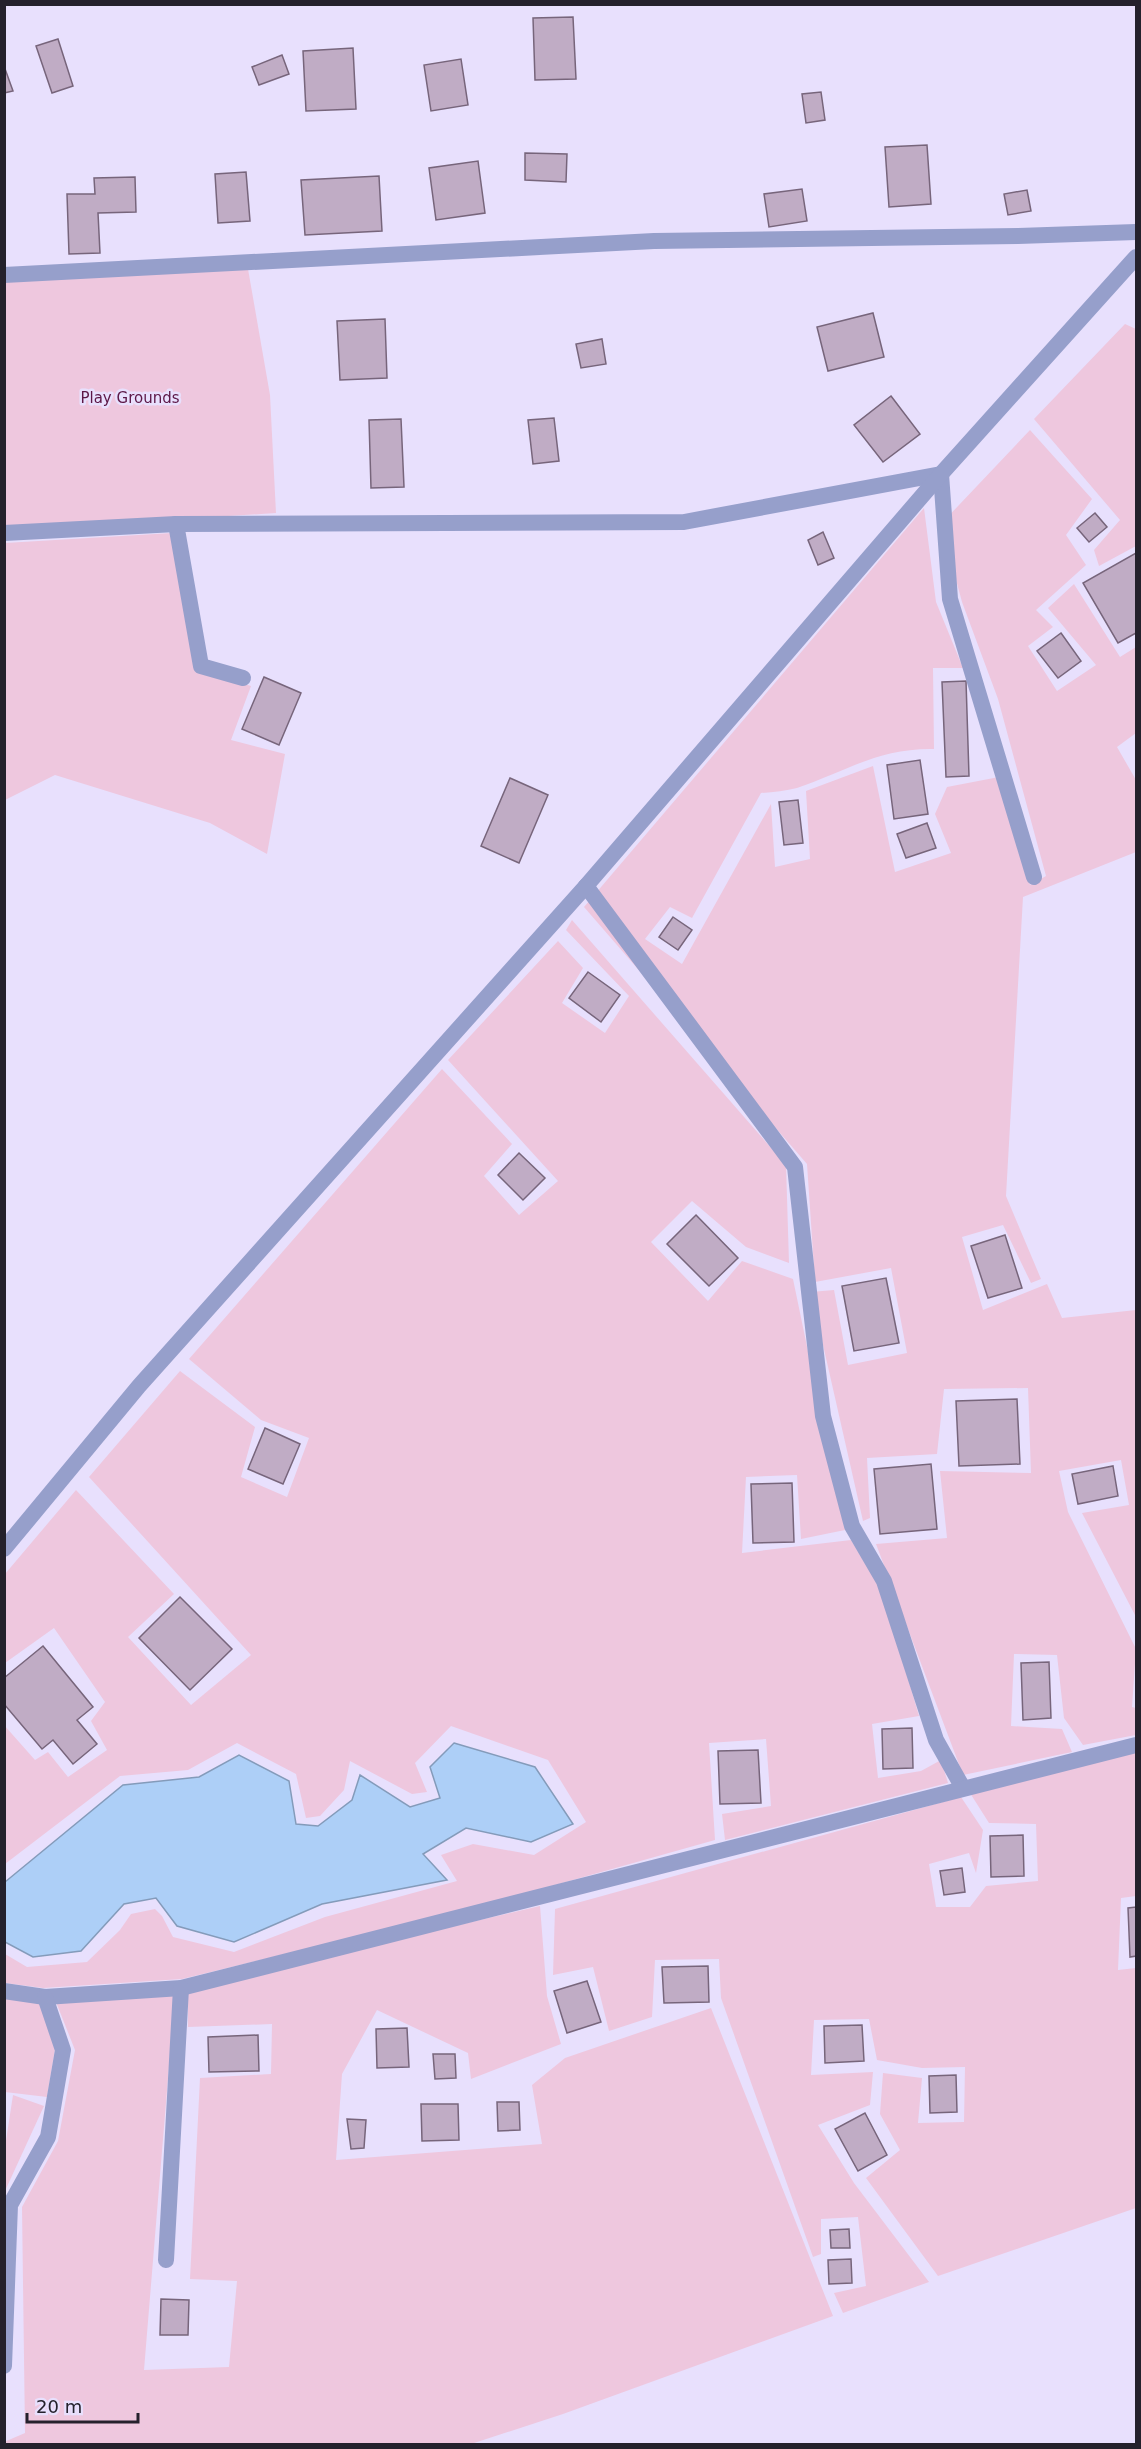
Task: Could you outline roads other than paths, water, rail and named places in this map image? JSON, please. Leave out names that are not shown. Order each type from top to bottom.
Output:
[{"type":"street","points":[[4,274],[654,241],[1137,232]]},
{"type":"street","points":[[4,1550],[139,1386],[586,886],[941,474],[1137,257]]},
{"type":"street","points":[[4,533],[176,524],[684,522],[941,474]]},
{"type":"street","points":[[941,474],[950,599],[1034,877]]},
{"type":"street","points":[[176,524],[201,666],[243,678]]},
{"type":"street","points":[[586,886],[795,1167],[824,1416],[852,1526],[884,1581],[936,1740],[963,1788]]},
{"type":"street","points":[[4,1991],[45,1996],[181,1989],[1137,1745]]},
{"type":"street","points":[[166,2260],[181,1989]]},
{"type":"street","points":[[4,2366],[10,2205],[48,2137],[63,2050],[45,1996]]},
{"type":"water","points":[[454,1743],[535,1767],[573,1824],[531,1842],[466,1828],[423,1854],[447,1880],[322,1904],[234,1942],[177,1926],[156,1898],[124,1904],[81,1951],[33,1957],[5,1942],[5,1882],[123,1785],[199,1777],[239,1755],[289,1781],[296,1824],[318,1826],[352,1800],[360,1775],[410,1807],[440,1798],[430,1767]]},
{"type":"park label","name":"Play Grounds","points":[[130,398]]}]
